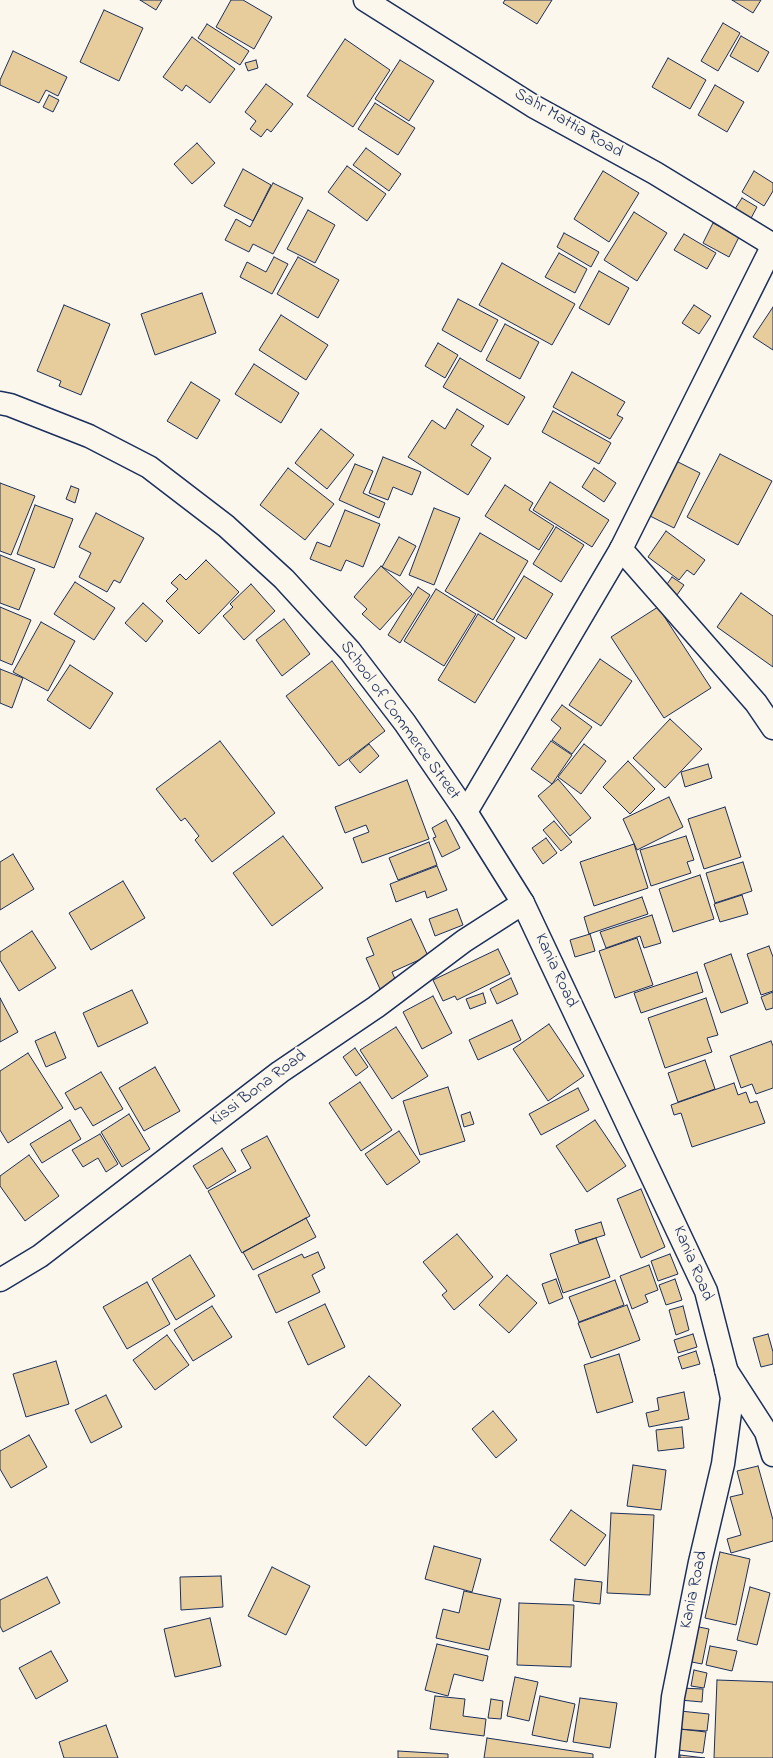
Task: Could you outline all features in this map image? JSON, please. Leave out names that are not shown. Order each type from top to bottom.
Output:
[{"type":"street","name":"Sahr Mattia Road","points":[[364,0],[533,106],[655,173],[773,245]]},
{"type":"street","points":[[466,812],[621,549],[773,245]]},
{"type":"street","name":"School of Commerce Street","points":[[0,403],[10,405],[89,436],[149,467],[226,526],[284,579],[350,651],[405,723],[466,812]]},
{"type":"street","points":[[621,549],[756,704],[773,728]]},
{"type":"street","name":"Kania Road","points":[[466,812],[523,903],[706,1291],[726,1369],[732,1398],[723,1464],[700,1562],[674,1697],[667,1758]]},
{"type":"street","name":"Kissi Bona Road","points":[[0,1280],[40,1256],[280,1072],[376,1007],[464,941],[523,903]]},
{"type":"street","points":[[726,1369],[766,1432],[773,1455]]},
{"type":"building","points":[[140,0],[162,0],[156,10]]},
{"type":"building","points":[[231,0],[243,0],[272,17],[254,49],[216,27]]},
{"type":"building","points":[[505,0],[552,0],[537,24],[503,3]]},
{"type":"building","points":[[732,0],[761,0],[753,13]]},
{"type":"building","points":[[104,10],[143,28],[119,81],[80,62]]},
{"type":"building","points":[[723,23],[740,33],[718,71],[701,61]]},
{"type":"building","points":[[207,24],[249,51],[240,65],[198,38]]},
{"type":"building","points":[[741,36],[769,52],[758,72],[730,56]]},
{"type":"building","points":[[192,37],[235,69],[210,103],[186,85],[182,91],[163,77]]},
{"type":"building","points":[[345,39],[390,70],[353,127],[307,96]]},
{"type":"building","points":[[13,51],[67,77],[58,96],[46,90],[39,103],[0,85],[0,80]]},
{"type":"building","points":[[668,58],[706,80],[690,109],[652,87]]},
{"type":"building","points":[[256,60],[258,68],[248,71],[245,63]]},
{"type":"building","points":[[400,60],[434,81],[409,121],[375,99]]},
{"type":"building","points":[[266,84],[293,104],[271,132],[267,129],[261,137],[250,129],[256,121],[245,112]]},
{"type":"building","points":[[715,85],[744,102],[727,132],[698,115]]},
{"type":"building","points":[[49,95],[59,100],[53,112],[43,107]]},
{"type":"building","points":[[375,103],[415,128],[398,155],[358,129]]},
{"type":"building","points":[[197,143],[215,163],[192,184],[174,164]]},
{"type":"building","points":[[366,148],[401,174],[389,191],[353,165]]},
{"type":"building","points":[[347,166],[386,194],[367,221],[328,192]]},
{"type":"building","points":[[243,169],[271,185],[253,221],[224,206]]},
{"type":"building","points":[[603,171],[639,193],[609,242],[574,219]]},
{"type":"building","points":[[754,171],[773,183],[773,191],[764,206],[742,192]]},
{"type":"building","points":[[273,183],[303,198],[273,254],[253,244],[249,252],[225,240],[236,219],[250,227]]},
{"type":"building","points":[[742,198],[757,207],[749,222],[733,212]]},
{"type":"building","points":[[308,210],[335,225],[315,263],[287,249]]},
{"type":"building","points":[[634,212],[667,233],[637,281],[604,260]]},
{"type":"building","points":[[713,223],[739,237],[729,257],[703,243]]},
{"type":"building","points":[[564,233],[599,252],[591,267],[557,247]]},
{"type":"building","points":[[684,234],[716,253],[707,269],[674,250]]},
{"type":"building","points":[[559,253],[587,269],[575,293],[545,277]]},
{"type":"building","points":[[274,257],[288,264],[272,294],[240,277],[247,262],[266,272]]},
{"type":"building","points":[[298,257],[339,280],[318,318],[277,294]]},
{"type":"building","points":[[502,263],[575,304],[552,345],[479,305]]},
{"type":"building","points":[[599,271],[629,288],[609,325],[579,308]]},
{"type":"building","points":[[202,293],[216,333],[155,355],[141,314]]},
{"type":"building","points":[[458,299],[498,320],[481,352],[442,330]]},
{"type":"building","points":[[64,305],[110,324],[81,395],[59,386],[61,381],[37,371]]},
{"type":"building","points":[[694,305],[711,316],[699,334],[682,323]]},
{"type":"building","points":[[773,307],[773,350],[753,337]]},
{"type":"building","points":[[281,315],[328,345],[306,380],[259,350]]},
{"type":"building","points":[[505,324],[539,342],[520,379],[486,360]]},
{"type":"building","points":[[438,343],[458,355],[445,378],[425,366]]},
{"type":"building","points":[[460,358],[525,397],[508,425],[443,387]]},
{"type":"building","points":[[254,364],[299,393],[281,423],[235,394]]},
{"type":"building","points":[[572,372],[625,402],[617,415],[623,418],[610,439],[553,407]]},
{"type":"building","points":[[191,382],[220,400],[197,439],[167,421]]},
{"type":"building","points":[[457,409],[484,426],[471,445],[491,458],[468,495],[408,457],[432,420],[445,429]]},
{"type":"building","points":[[553,411],[611,443],[599,464],[542,432]]},
{"type":"building","points":[[321,429],[354,455],[327,489],[295,463]]},
{"type":"building","points":[[720,454],[772,481],[738,545],[687,517]]},
{"type":"building","points":[[383,457],[421,472],[412,495],[393,487],[388,500],[369,493]]},
{"type":"building","points":[[674,460],[700,473],[674,528],[648,515]]},
{"type":"building","points":[[355,464],[373,471],[363,493],[385,503],[379,518],[339,500]]},
{"type":"building","points":[[288,468],[334,504],[305,540],[260,505]]},
{"type":"building","points":[[594,468],[616,483],[604,502],[582,487]]},
{"type":"building","points":[[550,482],[609,520],[592,547],[533,510]]},
{"type":"building","points":[[0,483],[35,496],[11,555],[0,551]]},
{"type":"building","points":[[505,485],[533,503],[529,510],[554,526],[539,550],[485,516]]},
{"type":"building","points":[[71,486],[79,489],[75,503],[66,499]]},
{"type":"building","points":[[35,505],[73,519],[54,568],[17,554]]},
{"type":"building","points":[[434,508],[460,518],[434,585],[409,575]]},
{"type":"building","points":[[345,510],[380,524],[363,567],[346,560],[341,571],[310,559],[317,542],[330,547]]},
{"type":"building","points":[[96,513],[144,538],[120,583],[114,580],[107,592],[79,577],[91,553],[79,547]]},
{"type":"building","points":[[556,527],[584,545],[561,582],[533,564]]},
{"type":"building","points":[[666,531],[705,560],[694,575],[687,570],[679,580],[648,557]]},
{"type":"building","points":[[480,533],[528,561],[493,620],[445,591]]},
{"type":"building","points":[[399,537],[416,546],[400,576],[382,567]]},
{"type":"building","points":[[0,555],[35,569],[19,610],[0,603]]},
{"type":"building","points":[[206,560],[239,592],[199,634],[166,601],[178,589],[171,583],[180,574],[186,580]]},
{"type":"building","points":[[381,566],[412,594],[380,630],[362,614],[367,609],[354,597]]},
{"type":"building","points":[[524,576],[553,594],[526,639],[496,621]]},
{"type":"building","points":[[672,577],[684,585],[677,595],[665,587]]},
{"type":"building","points":[[75,582],[115,608],[94,640],[54,614]]},
{"type":"building","points":[[251,584],[275,611],[244,640],[223,616],[233,607],[230,604]]},
{"type":"building","points":[[418,587],[430,595],[400,643],[388,635]]},
{"type":"building","points":[[436,589],[476,614],[444,666],[404,641]]},
{"type":"building","points":[[741,593],[773,616],[773,667],[717,627]]},
{"type":"building","points":[[143,603],[163,621],[146,642],[125,623]]},
{"type":"building","points":[[0,607],[31,620],[12,665],[0,660]]},
{"type":"building","points":[[658,607],[711,688],[664,718],[611,637]]},
{"type":"building","points":[[478,614],[515,638],[475,703],[438,680]]},
{"type":"building","points":[[284,619],[310,654],[282,676],[256,640]]},
{"type":"building","points":[[41,622],[75,641],[48,691],[13,672]]},
{"type":"building","points":[[600,659],[632,681],[601,726],[569,705]]},
{"type":"building","points":[[332,661],[385,731],[339,766],[286,696]]},
{"type":"building","points":[[70,665],[113,693],[90,729],[47,700]]},
{"type":"building","points":[[0,669],[23,678],[12,708],[0,703]]},
{"type":"building","points":[[562,705],[592,727],[572,754],[552,740],[561,728],[551,720]]},
{"type":"building","points":[[670,719],[702,749],[665,788],[633,758]]},
{"type":"building","points":[[220,741],[275,813],[212,862],[195,840],[199,836],[185,818],[181,821],[156,789]]},
{"type":"building","points":[[551,741],[572,755],[552,784],[531,769]]},
{"type":"building","points":[[369,744],[379,756],[360,773],[349,760]]},
{"type":"building","points":[[584,744],[606,761],[581,794],[558,777]]},
{"type":"building","points":[[628,761],[655,789],[630,814],[603,787]]},
{"type":"building","points":[[708,764],[712,778],[685,787],[681,772]]},
{"type":"building","points":[[558,779],[591,818],[570,836],[538,796]]},
{"type":"building","points":[[407,780],[429,839],[362,863],[353,838],[369,832],[366,825],[345,833],[335,807]]},
{"type":"building","points":[[669,797],[683,827],[637,850],[623,819]]},
{"type":"building","points":[[725,807],[741,857],[704,869],[688,819]]},
{"type":"building","points":[[446,820],[460,848],[442,857],[433,838],[436,837],[432,828]]},
{"type":"building","points":[[554,821],[572,842],[561,851],[543,830]]},
{"type":"building","points":[[283,836],[323,888],[272,926],[233,873]]},
{"type":"building","points":[[686,836],[694,860],[687,862],[691,873],[651,886],[640,850]]},
{"type":"building","points":[[546,838],[557,853],[543,864],[532,848]]},
{"type":"building","points":[[429,842],[437,865],[398,880],[389,858]]},
{"type":"building","points":[[634,844],[648,888],[594,906],[580,862]]},
{"type":"building","points":[[13,854],[34,889],[0,910],[0,862]]},
{"type":"building","points":[[743,862],[752,891],[715,903],[706,873]]},
{"type":"building","points":[[437,866],[447,890],[427,898],[425,891],[396,902],[390,884]]},
{"type":"building","points":[[700,875],[714,919],[673,932],[659,889]]},
{"type":"building","points":[[123,881],[145,918],[91,950],[69,913]]},
{"type":"building","points":[[742,895],[748,914],[720,922],[714,904]]},
{"type":"building","points":[[642,897],[648,914],[589,934],[584,917]]},
{"type":"building","points":[[457,909],[463,925],[435,936],[429,919]]},
{"type":"building","points":[[652,915],[661,943],[644,948],[640,936],[606,948],[600,932]]},
{"type":"building","points":[[411,919],[428,956],[392,972],[396,981],[380,989],[366,958],[374,955],[367,938]]},
{"type":"building","points":[[32,931],[56,968],[19,991],[0,960],[0,952]]},
{"type":"building","points":[[590,934],[595,951],[575,957],[570,940]]},
{"type":"building","points":[[637,938],[653,985],[615,998],[599,951]]},
{"type":"building","points":[[769,946],[773,957],[773,991],[761,995],[747,954]]},
{"type":"building","points":[[498,949],[510,974],[457,1000],[455,996],[443,1001],[433,980]]},
{"type":"building","points":[[731,954],[748,1003],[721,1013],[704,964]]},
{"type":"building","points":[[697,972],[703,992],[641,1013],[634,993]]},
{"type":"building","points":[[511,978],[518,994],[497,1004],[490,989]]},
{"type":"building","points":[[132,990],[148,1023],[98,1047],[83,1013]]},
{"type":"building","points":[[773,992],[773,1008],[766,1010],[761,997]]},
{"type":"building","points":[[483,993],[486,1003],[470,1009],[466,999]]},
{"type":"building","points":[[433,996],[452,1033],[422,1049],[403,1012]]},
{"type":"building","points":[[0,998],[18,1032],[0,1042]]},
{"type":"building","points":[[706,998],[718,1035],[707,1038],[712,1052],[665,1068],[648,1018]]},
{"type":"building","points":[[512,1020],[521,1040],[478,1060],[469,1040]]},
{"type":"building","points":[[549,1024],[584,1076],[548,1101],[513,1049]]},
{"type":"building","points":[[396,1027],[428,1076],[392,1099],[360,1050]]},
{"type":"building","points":[[55,1032],[66,1058],[46,1067],[35,1041]]},
{"type":"building","points":[[771,1041],[773,1046],[773,1088],[756,1094],[752,1084],[741,1088],[730,1056]]},
{"type":"building","points":[[355,1048],[368,1067],[356,1076],[343,1057]]},
{"type":"building","points":[[28,1053],[63,1108],[8,1143],[0,1130],[0,1071]]},
{"type":"building","points":[[705,1060],[715,1089],[678,1102],[668,1073]]},
{"type":"building","points":[[155,1067],[180,1111],[144,1131],[119,1088]]},
{"type":"building","points":[[101,1072],[123,1109],[93,1126],[81,1107],[75,1110],[65,1093]]},
{"type":"building","points":[[360,1082],[392,1130],[361,1151],[329,1103]]},
{"type":"building","points":[[734,1083],[738,1095],[746,1092],[750,1103],[757,1101],[765,1123],[692,1147],[681,1113],[674,1115],[671,1105]]},
{"type":"building","points":[[448,1087],[465,1141],[420,1155],[403,1101]]},
{"type":"building","points":[[578,1088],[589,1110],[541,1135],[529,1114]]},
{"type":"building","points":[[470,1112],[474,1124],[464,1127],[461,1115]]},
{"type":"building","points":[[129,1114],[150,1149],[122,1167],[101,1132]]},
{"type":"building","points":[[70,1120],[81,1139],[42,1163],[30,1144]]},
{"type":"building","points":[[595,1120],[626,1166],[587,1192],[556,1146]]},
{"type":"building","points":[[399,1131],[420,1162],[387,1185],[365,1154]]},
{"type":"building","points":[[100,1134],[118,1164],[106,1172],[98,1158],[83,1167],[72,1150]]},
{"type":"building","points":[[267,1136],[310,1216],[242,1253],[208,1191],[251,1168],[241,1150]]},
{"type":"building","points":[[222,1148],[236,1171],[207,1189],[193,1166]]},
{"type":"building","points":[[29,1155],[59,1196],[25,1221],[0,1186],[0,1176]]},
{"type":"building","points":[[641,1189],[665,1247],[641,1258],[617,1199]]},
{"type":"building","points":[[306,1218],[316,1237],[253,1270],[243,1252]]},
{"type":"building","points":[[601,1222],[605,1235],[579,1243],[575,1230]]},
{"type":"building","points":[[457,1234],[493,1277],[454,1310],[442,1295],[447,1291],[423,1262]]},
{"type":"building","points":[[596,1238],[610,1277],[563,1293],[550,1254]]},
{"type":"building","points":[[318,1252],[325,1268],[312,1275],[320,1292],[276,1313],[258,1275],[302,1254],[304,1258]]},
{"type":"building","points":[[670,1254],[678,1274],[658,1281],[651,1261]]},
{"type":"building","points":[[190,1255],[215,1296],[176,1320],[152,1279]]},
{"type":"building","points":[[649,1265],[658,1290],[645,1295],[648,1302],[632,1309],[620,1276]]},
{"type":"building","points":[[507,1275],[537,1303],[509,1333],[479,1305]]},
{"type":"building","points":[[556,1279],[563,1298],[549,1304],[542,1284]]},
{"type":"building","points":[[675,1279],[682,1300],[666,1305],[659,1285]]},
{"type":"building","points":[[615,1280],[624,1305],[579,1322],[569,1297]]},
{"type":"building","points":[[147,1282],[170,1324],[127,1349],[103,1307]]},
{"type":"building","points":[[325,1304],[345,1347],[308,1365],[288,1322]]},
{"type":"building","points":[[627,1305],[640,1340],[591,1358],[578,1323]]},
{"type":"building","points":[[212,1306],[232,1337],[193,1361],[174,1330]]},
{"type":"building","points":[[683,1306],[689,1330],[676,1335],[669,1310]]},
{"type":"building","points":[[693,1334],[697,1347],[678,1353],[674,1340]]},
{"type":"building","points":[[768,1334],[773,1352],[773,1364],[761,1367],[753,1338]]},
{"type":"building","points":[[167,1335],[189,1365],[155,1390],[133,1360]]},
{"type":"building","points":[[696,1351],[700,1364],[682,1369],[678,1357]]},
{"type":"building","points":[[619,1354],[633,1402],[597,1413],[584,1365]]},
{"type":"building","points":[[56,1361],[69,1404],[26,1417],[13,1374]]},
{"type":"building","points":[[369,1376],[401,1405],[366,1446],[333,1417]]},
{"type":"building","points":[[684,1392],[689,1419],[649,1427],[646,1413],[659,1410],[657,1398]]},
{"type":"building","points":[[106,1395],[122,1427],[91,1443],[75,1410]]},
{"type":"building","points":[[493,1411],[517,1440],[496,1458],[472,1429]]},
{"type":"building","points":[[682,1427],[684,1448],[658,1451],[656,1430]]},
{"type":"building","points":[[29,1435],[47,1467],[11,1488],[0,1469],[0,1451]]},
{"type":"building","points":[[633,1465],[666,1470],[661,1510],[627,1506]]},
{"type":"building","points":[[758,1466],[773,1520],[773,1541],[731,1553],[727,1539],[741,1535],[730,1497],[743,1494],[737,1471]]},
{"type":"building","points":[[571,1510],[606,1535],[585,1566],[550,1540]]},
{"type":"building","points":[[611,1513],[654,1515],[650,1595],[607,1593]]},
{"type":"building","points":[[434,1546],[481,1559],[472,1592],[425,1579]]},
{"type":"building","points":[[720,1552],[750,1559],[736,1625],[705,1618]]},
{"type":"building","points":[[272,1567],[310,1586],[286,1635],[248,1616]]},
{"type":"building","points":[[221,1576],[223,1607],[181,1610],[180,1577]]},
{"type":"building","points":[[47,1577],[60,1603],[3,1632],[0,1626],[0,1600]]},
{"type":"building","points":[[575,1579],[602,1582],[600,1604],[573,1601]]},
{"type":"building","points":[[750,1587],[770,1593],[757,1645],[737,1640]]},
{"type":"building","points":[[464,1591],[501,1599],[489,1650],[436,1638],[443,1609],[459,1613]]},
{"type":"building","points":[[519,1603],[574,1605],[571,1667],[517,1665]]},
{"type":"building","points":[[210,1618],[221,1666],[175,1677],[164,1629]]},
{"type":"building","points":[[694,1626],[709,1629],[702,1664],[687,1661]]},
{"type":"building","points":[[437,1644],[488,1656],[483,1681],[454,1674],[448,1696],[425,1690]]},
{"type":"building","points":[[710,1646],[737,1651],[732,1671],[706,1665]]},
{"type":"building","points":[[51,1651],[68,1681],[36,1699],[19,1668]]},
{"type":"building","points":[[694,1670],[707,1673],[704,1688],[691,1686]]},
{"type":"building","points":[[515,1677],[538,1682],[529,1721],[507,1716]]},
{"type":"building","points":[[717,1680],[773,1682],[773,1758],[714,1758]]},
{"type":"building","points":[[680,1688],[703,1689],[702,1702],[680,1700]]},
{"type":"building","points":[[435,1696],[465,1699],[463,1716],[486,1719],[484,1736],[430,1729]]},
{"type":"building","points":[[540,1696],[575,1704],[567,1742],[532,1735]]},
{"type":"building","points":[[580,1698],[617,1703],[610,1748],[573,1742]]},
{"type":"building","points":[[491,1699],[503,1701],[501,1719],[488,1718]]},
{"type":"building","points":[[680,1711],[709,1714],[707,1731],[678,1729]]},
{"type":"building","points":[[106,1725],[118,1758],[64,1758],[59,1742]]},
{"type":"building","points":[[680,1729],[706,1732],[703,1753],[678,1750]]},
{"type":"building","points":[[487,1738],[593,1754],[593,1758],[484,1758]]},
{"type":"building","points":[[398,1751],[448,1754],[448,1758],[398,1758]]},
{"type":"building","points":[[680,1755],[705,1758],[680,1758]]}]
